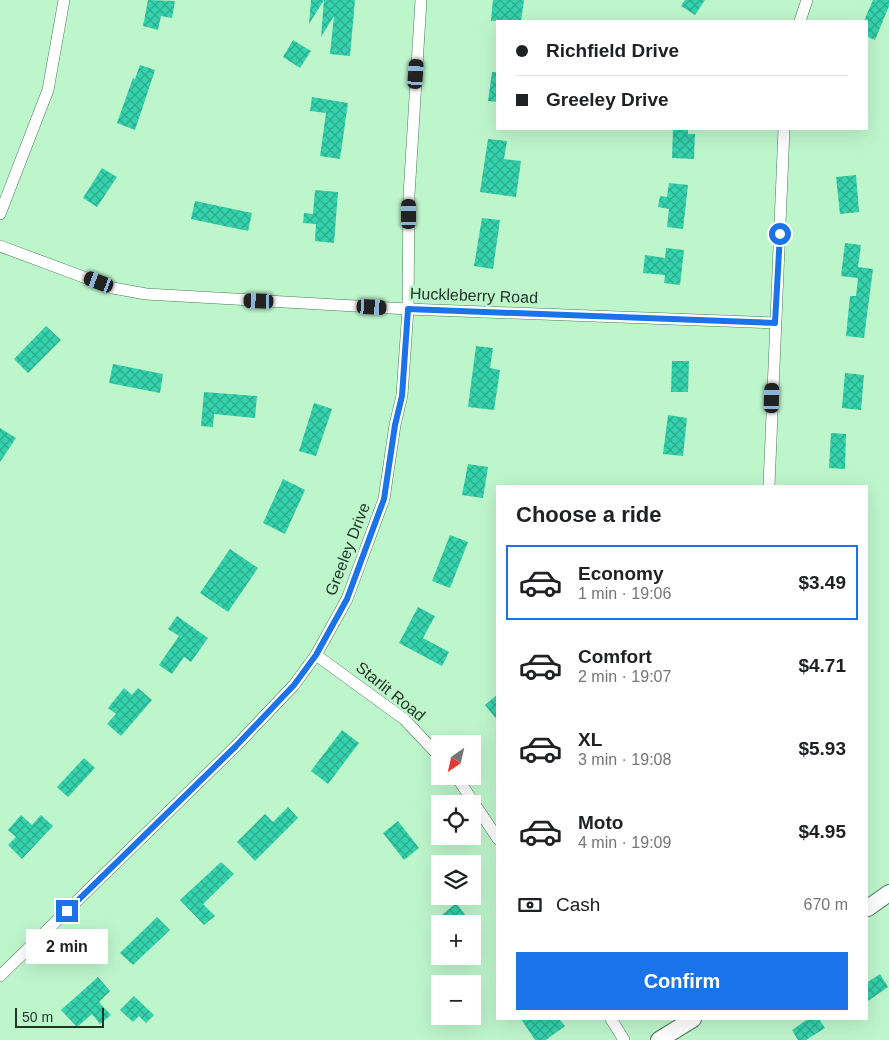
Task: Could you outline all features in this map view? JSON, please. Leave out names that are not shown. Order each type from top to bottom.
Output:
[{"type":"street","points":[[0,214],[48,90],[64,0]]},
{"type":"street","name":"Greeley Drive","points":[[0,976],[236,746],[294,685],[316,655],[347,599],[384,499],[395,425],[402,396],[408,309],[409,195],[421,0]]},
{"type":"street","points":[[800,20],[807,0]]},
{"type":"street","points":[[768,485],[784,130]]},
{"type":"street","name":"Huckleberry Road","points":[[0,246],[113,288],[146,294],[408,309],[775,323]]},
{"type":"street","name":"Starlit Road","points":[[316,655],[404,719],[431,748]]},
{"type":"street","points":[[462,785],[496,836]]},
{"type":"street","points":[[869,903],[889,893]]},
{"type":"street","points":[[612,1020],[624,1040]]},
{"type":"street","points":[[659,1040],[692,1020]]},
{"type":"building","points":[[148,0],[175,1],[172,18],[161,16],[158,30],[143,26]]},
{"type":"building","points":[[311,0],[324,0],[309,24]]},
{"type":"building","points":[[324,0],[355,0],[350,56],[330,54],[334,16],[321,37]]},
{"type":"building","points":[[493,0],[524,0],[521,20],[491,21]]},
{"type":"building","points":[[685,0],[705,0],[695,15],[681,6]]},
{"type":"building","points":[[873,0],[889,0],[889,6],[875,40],[868,37],[868,20],[864,20]]},
{"type":"building","points":[[293,40],[311,51],[300,68],[283,57]]},
{"type":"building","points":[[140,65],[155,70],[135,130],[117,123],[133,78],[135,79]]},
{"type":"building","points":[[492,72],[496,72],[496,102],[488,101]]},
{"type":"building","points":[[312,97],[348,103],[340,159],[320,156],[326,113],[310,111]]},
{"type":"building","points":[[673,130],[688,130],[688,134],[695,134],[694,159],[672,158]]},
{"type":"building","points":[[488,139],[507,141],[504,159],[521,161],[516,197],[480,192]]},
{"type":"building","points":[[102,168],[117,177],[97,207],[83,198]]},
{"type":"building","points":[[856,175],[859,212],[840,214],[836,177]]},
{"type":"building","points":[[669,183],[688,185],[683,229],[667,227],[669,209],[658,207],[660,196],[667,197]]},
{"type":"building","points":[[315,190],[338,192],[334,243],[315,241],[316,224],[303,223],[304,213],[313,214]]},
{"type":"building","points":[[195,201],[252,213],[248,231],[191,219]]},
{"type":"building","points":[[482,218],[500,220],[493,269],[474,266]]},
{"type":"building","points":[[845,243],[861,245],[858,267],[873,269],[864,338],[846,336],[850,296],[856,296],[858,278],[841,276]]},
{"type":"building","points":[[666,248],[684,250],[680,285],[664,283],[665,275],[643,273],[645,255],[665,258]]},
{"type":"building","points":[[46,326],[61,340],[28,373],[14,359]]},
{"type":"building","points":[[476,346],[493,348],[490,368],[500,370],[494,410],[468,407]]},
{"type":"building","points":[[672,361],[689,361],[688,392],[671,392]]},
{"type":"building","points":[[113,364],[163,374],[160,393],[109,383]]},
{"type":"building","points":[[845,373],[864,375],[861,410],[842,408]]},
{"type":"building","points":[[204,392],[257,396],[255,418],[214,414],[213,427],[201,426]]},
{"type":"building","points":[[314,403],[332,409],[316,456],[299,451]]},
{"type":"building","points":[[668,415],[687,418],[683,456],[663,454]]},
{"type":"building","points":[[0,428],[16,438],[0,462]]},
{"type":"building","points":[[831,433],[846,434],[845,469],[829,468]]},
{"type":"building","points":[[468,464],[488,467],[483,498],[462,495]]},
{"type":"building","points":[[283,479],[305,490],[285,534],[263,523]]},
{"type":"building","points":[[450,535],[468,542],[450,588],[432,581]]},
{"type":"building","points":[[230,549],[258,568],[228,612],[200,593]]},
{"type":"building","points":[[418,607],[435,616],[423,638],[449,652],[442,666],[399,643]]},
{"type":"building","points":[[177,616],[208,638],[191,662],[184,657],[172,674],[159,665],[179,636],[168,629]]},
{"type":"building","points":[[124,688],[132,695],[138,688],[152,700],[121,736],[107,724],[116,714],[108,708]]},
{"type":"building","points":[[496,696],[496,719],[485,705]]},
{"type":"building","points":[[342,730],[359,743],[328,784],[311,771]]},
{"type":"building","points":[[84,758],[95,768],[68,797],[57,787]]},
{"type":"building","points":[[288,807],[298,818],[255,861],[237,842],[265,814],[273,822]]},
{"type":"building","points":[[21,815],[32,825],[41,815],[53,826],[22,859],[8,845],[16,837],[8,830]]},
{"type":"building","points":[[398,821],[419,848],[404,860],[383,833]]},
{"type":"building","points":[[221,862],[234,874],[203,904],[215,916],[204,925],[180,900]]},
{"type":"building","points":[[454,905],[458,905],[465,915],[442,915]]},
{"type":"building","points":[[157,917],[170,930],[133,965],[120,953]]},
{"type":"building","points":[[880,974],[888,987],[868,1001],[868,982]]},
{"type":"building","points":[[98,977],[110,991],[99,1002],[111,1015],[100,1024],[92,1014],[77,1027],[61,1010]]},
{"type":"building","points":[[134,996],[154,1015],[146,1023],[139,1016],[133,1022],[120,1010]]},
{"type":"building","points":[[522,1020],[560,1020],[565,1026],[546,1040],[535,1040]]},
{"type":"building","points":[[807,1020],[820,1020],[825,1028],[806,1040],[798,1040],[792,1030]]},
{"type":"route","points":[[67,911],[236,746],[294,685],[316,655],[347,599],[384,499],[395,425],[402,396],[408,309],[775,323],[780,234]]}]
